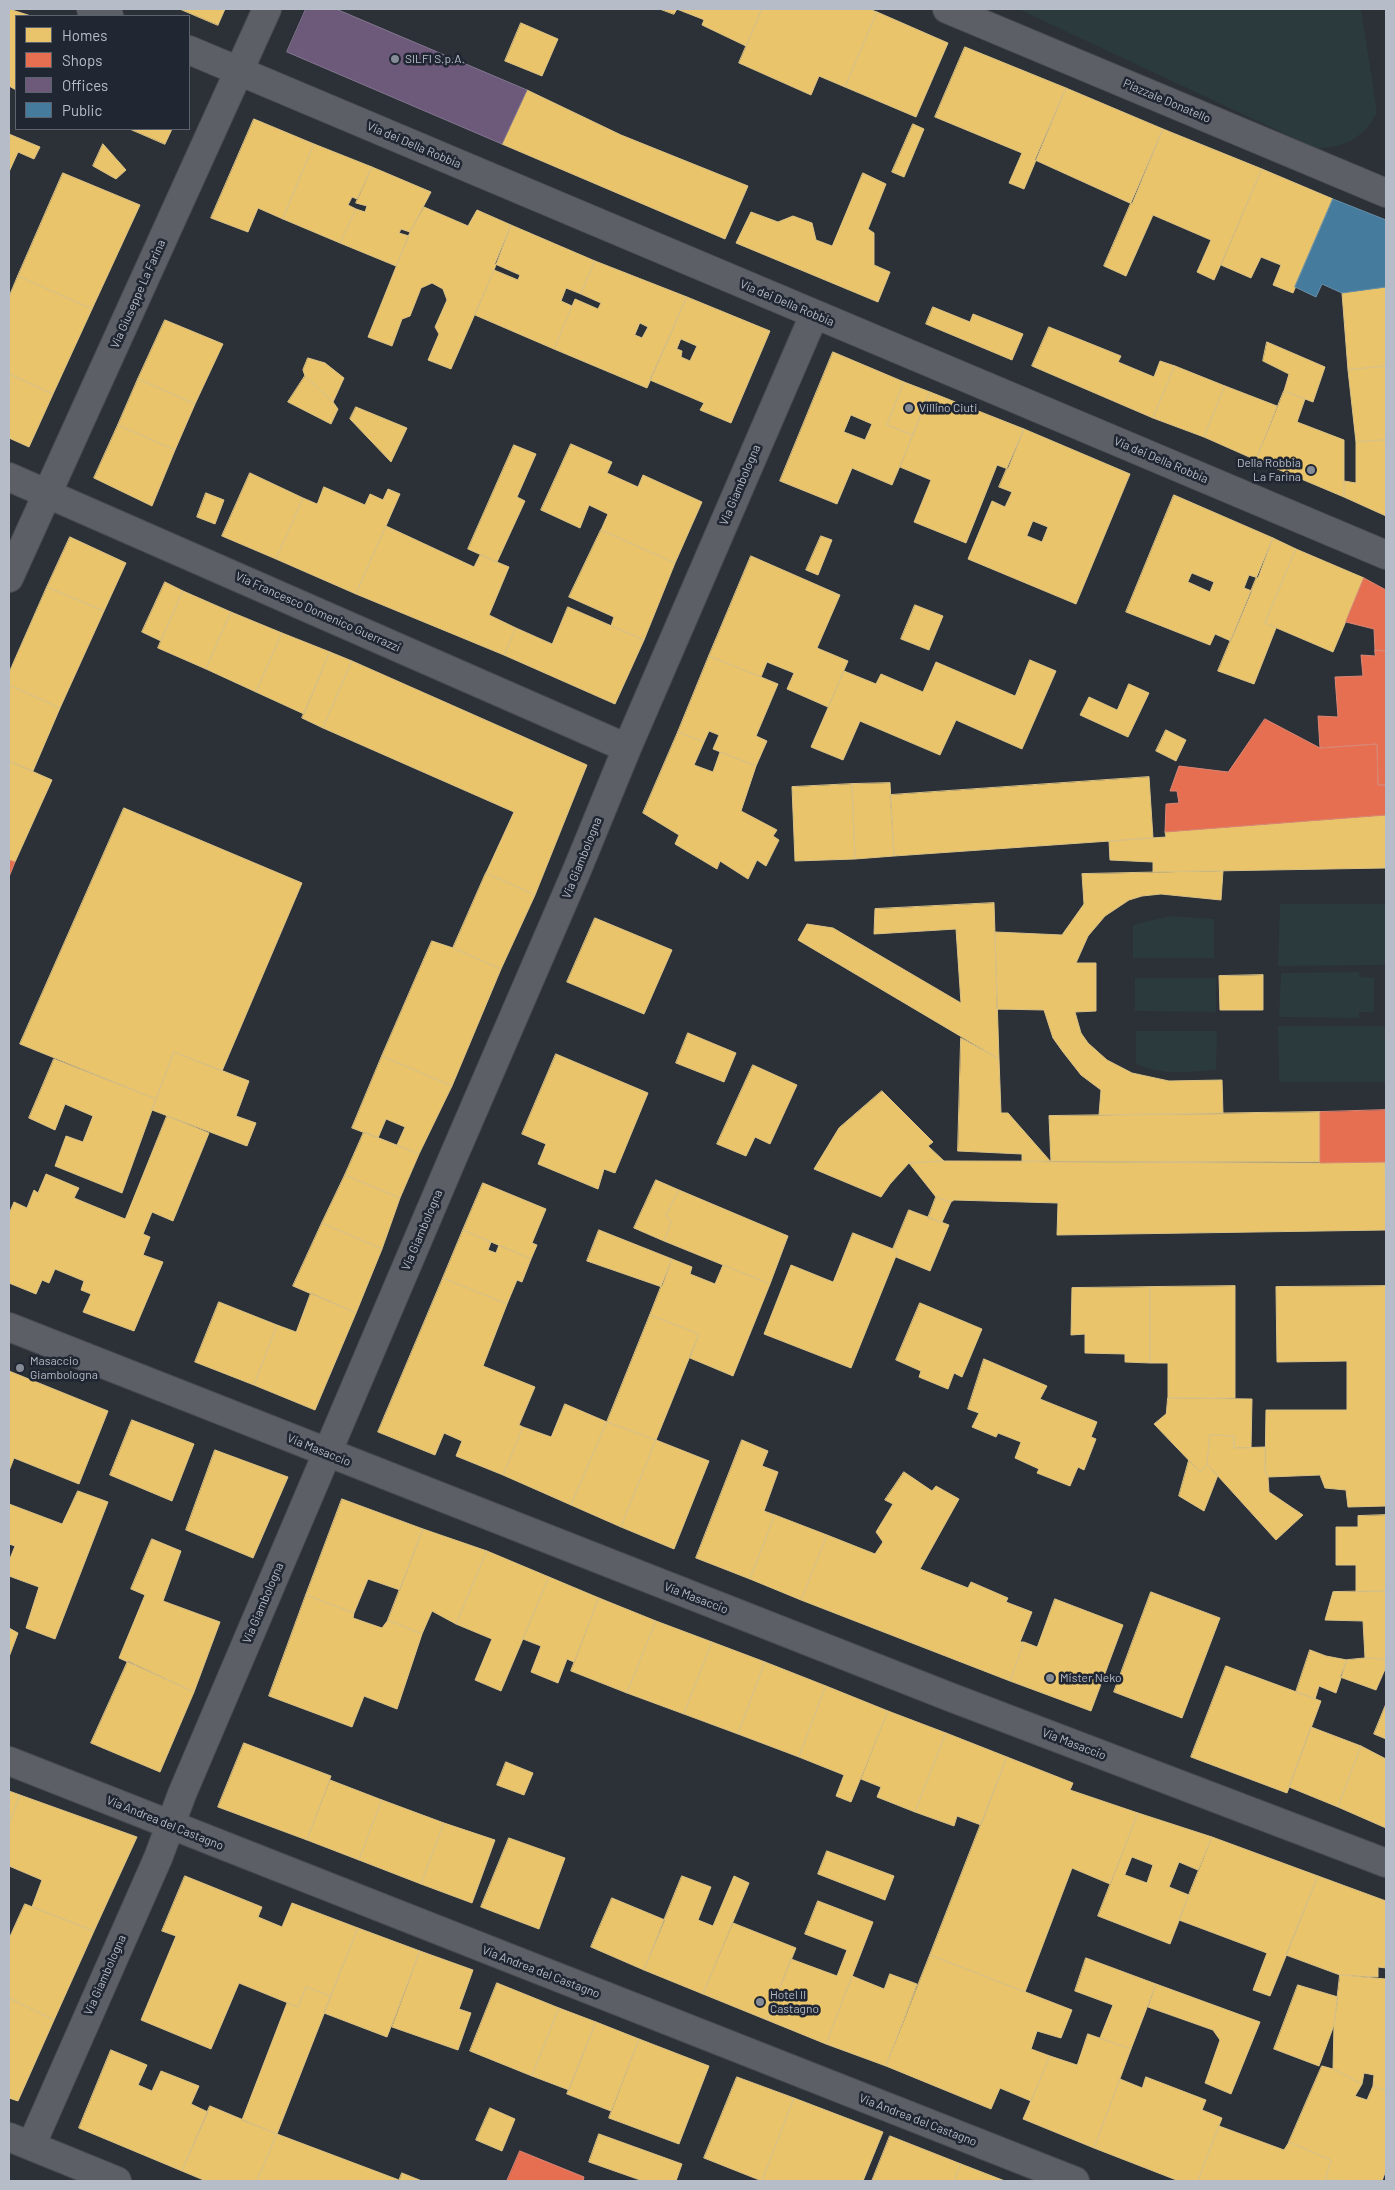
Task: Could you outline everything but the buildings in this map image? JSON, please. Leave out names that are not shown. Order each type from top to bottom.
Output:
[{"type":"street","points":[[91,9],[106,15]]},
{"type":"street","name":"Via Giuseppe La Farina","points":[[9,578],[267,9]]},
{"type":"street","name":"Piazzale Donatello","points":[[947,9],[1386,193]]},
{"type":"street","name":"Via dei Della Robbia","points":[[190,50],[1386,555]]},
{"type":"street","name":"Via Giambologna","points":[[20,2141],[171,1826],[186,1785],[328,1454],[450,1162],[570,887],[627,748],[814,314]]},
{"type":"street","name":"Via Francesco Domenico Guerrazzi","points":[[9,477],[627,748]]},
{"type":"street","name":"Via Masaccio","points":[[9,1327],[950,1697],[1386,1863]]},
{"type":"street","name":"Via Andrea del Castagno","points":[[9,1761],[1075,2181]]},
{"type":"street","points":[[20,2141],[117,2181]]},
{"type":"shaded area","points":[[1018,9],[1361,9],[1377,112],[1366,129],[1352,140],[1335,146],[1315,148]]},
{"type":"shaded area","points":[[1280,904],[1386,904],[1385,965],[1278,966]]},
{"type":"shaded area","points":[[1170,916],[1214,919],[1214,958],[1133,958],[1133,925]]},
{"type":"shaded area","points":[[1359,972],[1360,977],[1374,978],[1374,1012],[1359,1012],[1359,1018],[1279,1017],[1281,973]]},
{"type":"shaded area","points":[[1135,978],[1216,978],[1216,1012],[1135,1011]]},
{"type":"shaded area","points":[[1278,1026],[1385,1026],[1386,1082],[1279,1082]]},
{"type":"shaded area","points":[[1136,1031],[1217,1031],[1216,1070],[1165,1072],[1136,1064]]},
{"type":"place","name":"SILFI S.p.A.","points":[[395,59]]},
{"type":"place","name":"Villino Ciuti","points":[[909,408]]},
{"type":"place","name":"Della Robbia La Farina","points":[[1311,470]]},
{"type":"place","name":"Masaccio Giambologna","points":[[20,1368]]},
{"type":"place","name":"Mister Neko","points":[[1050,1678]]},
{"type":"place","name":"Hotel Il Castagno","points":[[760,2002]]}]
